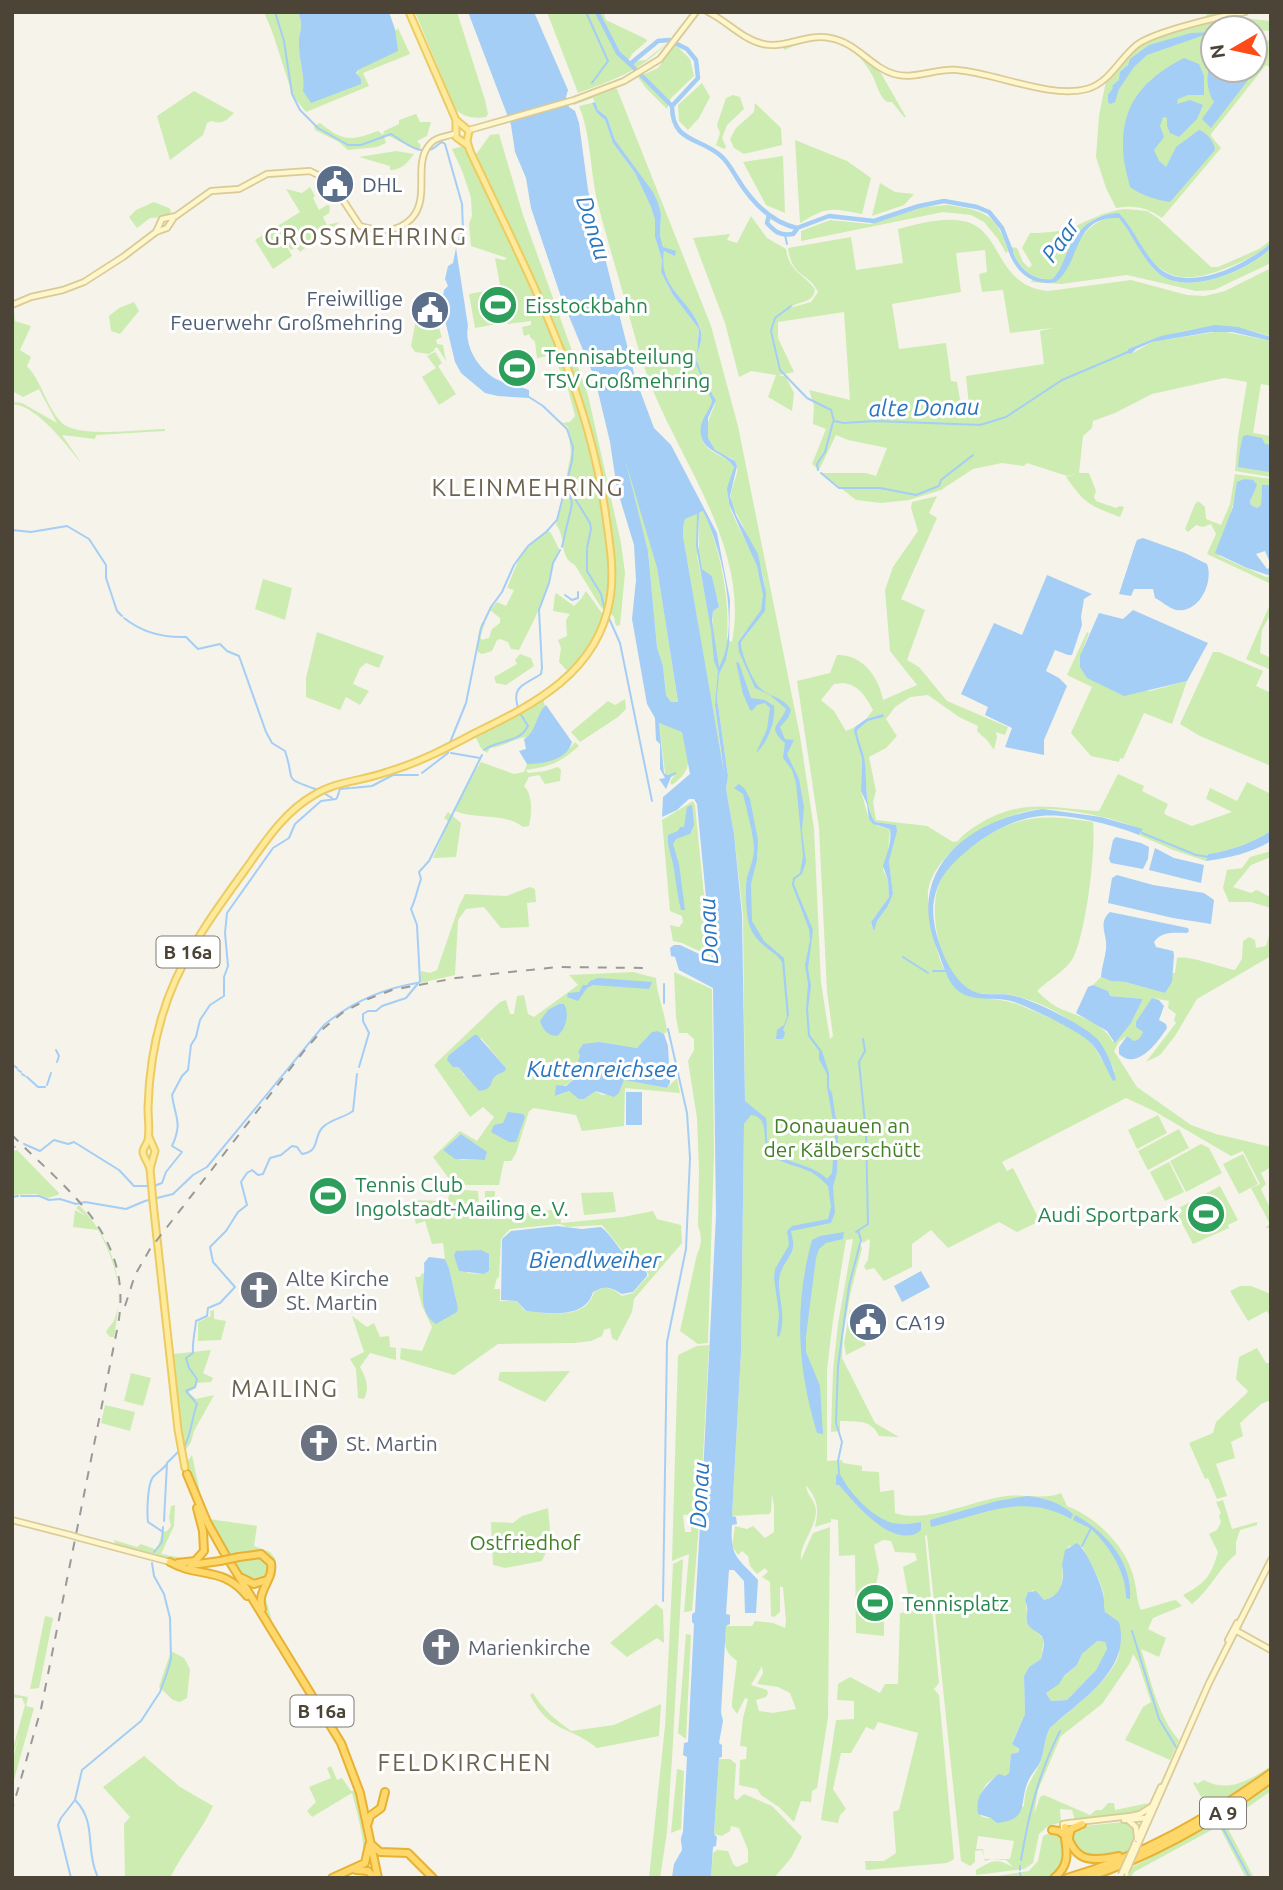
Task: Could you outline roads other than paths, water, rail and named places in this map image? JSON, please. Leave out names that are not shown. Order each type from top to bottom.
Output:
[{"type":"highway","name":"B 16a","points":[[186,1471],[193,1495],[211,1535],[311,1698],[310,1706],[318,1709],[346,1764],[357,1794],[377,1876]]},
{"type":"highway","name":"B 16a","points":[[186,1471],[207,1522],[341,1743],[357,1784],[370,1844]]},
{"type":"highway","points":[[178,1563],[195,1561],[204,1551],[203,1531],[193,1495]]},
{"type":"highway","points":[[178,1563],[200,1564],[257,1553],[264,1555],[272,1567],[260,1600],[274,1633]]},
{"type":"highway","points":[[170,1562],[230,1580],[238,1585],[252,1603]]},
{"type":"highway","points":[[235,1571],[251,1584],[268,1579]]},
{"type":"highway","name":"A 9","points":[[1067,1878],[1138,1852],[1203,1819],[1271,1773]]},
{"type":"highway","name":"A 9","points":[[1088,1877],[1126,1863],[1188,1833],[1271,1779]]},
{"type":"highway","points":[[368,1828],[369,1819],[381,1808],[385,1792]]},
{"type":"highway","points":[[364,1810],[372,1815]]},
{"type":"highway","points":[[1069,1843],[1071,1829],[1082,1824]]},
{"type":"highway","points":[[1064,1829],[1069,1843],[1079,1855],[1091,1860],[1138,1852]]},
{"type":"highway","points":[[1052,1830],[1064,1829]]},
{"type":"highway","points":[[1054,1878],[1062,1871],[1066,1862],[1064,1829]]},
{"type":"highway","points":[[370,1844],[378,1852],[408,1853],[431,1877]]},
{"type":"highway","points":[[336,1877],[365,1863],[370,1844]]},
{"type":"highway","points":[[350,1870],[368,1871],[377,1876],[379,1859],[387,1853]]},
{"type":"main road","name":"B 16a","points":[[149,1146],[149,1084],[156,1036],[177,975],[214,913],[273,832],[298,805],[324,789],[390,772],[492,725],[543,697],[569,677],[589,653],[608,608],[612,575],[608,529],[583,409],[553,326],[462,134],[409,12]]},
{"type":"main road","points":[[161,227],[168,227],[169,221],[211,191],[242,188],[267,174],[307,171],[318,174],[342,197],[359,225],[395,230],[403,226],[421,205],[422,168],[427,149],[434,140],[574,100],[631,77],[660,59],[696,12]]},
{"type":"main road","points":[[708,12],[749,39],[763,44],[778,45],[816,36],[841,41],[860,51],[883,69],[898,75],[955,70],[1039,87],[1074,91],[1102,82],[1132,49],[1149,37],[1245,12]]},
{"type":"main road","points":[[12,305],[84,282],[156,232],[161,227],[162,219],[169,221]]},
{"type":"main road","points":[[149,1146],[155,1152],[149,1157],[143,1152],[149,1146]]},
{"type":"main road","name":"B 16a","points":[[149,1157],[181,1450],[186,1471]]},
{"type":"main road","points":[[12,1520],[178,1563]]},
{"type":"main road","points":[[1148,1819],[1220,1660],[1271,1560]]},
{"type":"main road","points":[[1234,1631],[1271,1650]]},
{"type":"main road","points":[[1122,1876],[1197,1710]]},
{"type":"main road","points":[[1064,1829],[1140,1814],[1152,1806]]},
{"type":"main road","points":[[1140,1814],[1148,1819]]},
{"type":"main road","points":[[1082,1824],[1148,1819]]},
{"type":"main road","points":[[1128,1820],[1136,1827],[1137,1841]]},
{"type":"water","points":[[298,12],[389,12],[398,51],[358,70],[356,73],[361,84],[311,103],[303,91],[299,45],[301,22]]},
{"type":"water","name":"Donau","points":[[468,12],[534,12],[568,90],[566,97],[569,107],[575,111],[579,123],[588,190],[635,377],[654,428],[671,445],[717,533],[730,600],[729,644],[726,660],[719,674],[717,698],[742,915],[745,1101],[766,1118],[768,1143],[774,1152],[820,1173],[827,1179],[832,1173],[835,1132],[827,1074],[819,1059],[819,1051],[808,1036],[806,1009],[808,984],[805,965],[810,940],[809,929],[792,885],[793,878],[800,873],[803,856],[796,783],[792,770],[783,758],[785,743],[775,729],[786,709],[770,695],[755,688],[739,652],[738,642],[761,610],[763,595],[757,566],[729,504],[727,488],[734,467],[707,446],[701,435],[702,422],[712,401],[696,365],[699,329],[673,295],[661,272],[662,260],[655,237],[655,220],[651,207],[635,173],[613,143],[605,120],[597,113],[592,103],[595,102],[598,110],[607,117],[615,140],[653,192],[661,214],[660,235],[663,247],[676,251],[675,256],[664,251],[666,275],[700,328],[702,337],[698,363],[716,400],[708,418],[708,438],[715,450],[735,461],[737,466],[730,496],[736,515],[758,554],[766,593],[765,611],[741,642],[741,647],[757,684],[784,702],[791,710],[780,727],[785,739],[794,740],[787,754],[799,779],[804,807],[802,831],[806,862],[802,874],[795,879],[794,884],[813,930],[808,968],[811,986],[808,1009],[810,1035],[822,1051],[829,1073],[829,1088],[838,1133],[837,1172],[833,1187],[835,1213],[831,1223],[791,1231],[793,1248],[779,1280],[782,1315],[779,1337],[774,1278],[775,1269],[789,1245],[787,1231],[792,1226],[828,1219],[831,1207],[828,1186],[811,1172],[771,1155],[761,1120],[751,1115],[744,1124],[741,1352],[732,1516],[736,1517],[737,1524],[732,1525],[732,1544],[736,1556],[758,1580],[756,1613],[745,1613],[744,1581],[734,1570],[729,1570],[726,1614],[730,1615],[730,1624],[726,1626],[721,1712],[723,1721],[719,1743],[722,1745],[722,1757],[719,1758],[714,1834],[717,1837],[716,1846],[713,1847],[711,1878],[672,1877],[674,1864],[682,1850],[687,1757],[683,1755],[684,1743],[688,1742],[694,1624],[692,1614],[695,1612],[700,1525],[696,1522],[697,1516],[701,1514],[716,1215],[713,988],[679,970],[675,957],[671,956],[670,948],[680,945],[712,960],[697,804],[694,799],[689,799],[677,810],[662,817],[663,797],[690,774],[682,732],[659,723],[664,773],[668,775],[676,772],[666,789],[659,779],[665,778],[660,769],[660,744],[656,740],[655,718],[647,704],[632,619],[636,580],[634,545],[617,489],[610,442],[595,379],[561,297],[531,208],[526,178],[515,152],[511,125]],"holes":[[[625,459],[657,568],[678,702],[671,702],[666,695],[663,666],[657,647],[648,551]],[[703,511],[717,546],[729,611],[725,651],[719,667],[712,621],[713,611],[719,607],[712,576],[702,569],[698,545],[699,513]],[[697,514],[696,546],[714,661],[718,671],[715,705],[724,773],[683,536],[685,519]]]},
{"type":"water","points":[[1199,33],[1199,37],[1147,55],[1134,67],[1119,89],[1115,102],[1108,102],[1112,86],[1119,80],[1120,72],[1130,59],[1149,45]]},
{"type":"water","points":[[1184,58],[1199,64],[1199,84],[1204,84],[1204,95],[1188,95],[1178,99],[1177,104],[1190,100],[1203,105],[1197,119],[1179,137],[1170,133],[1167,118],[1163,117],[1160,126],[1164,137],[1154,150],[1159,161],[1166,167],[1176,147],[1199,130],[1209,137],[1215,150],[1170,202],[1149,197],[1130,187],[1124,163],[1123,142],[1125,125],[1135,98],[1155,76]]},
{"type":"water","points":[[1208,84],[1245,84],[1211,128],[1202,119],[1214,102]]},
{"type":"water","points":[[1119,213],[1157,266],[1169,274],[1183,278],[1215,274],[1247,260],[1271,243],[1271,248],[1261,257],[1232,273],[1199,282],[1183,282],[1169,279],[1157,272],[1119,218],[1104,219],[1085,232],[1070,263],[1056,282],[1047,283],[1024,275],[1014,263],[1007,247],[1011,247],[1021,266],[1031,275],[1052,279],[1059,271],[1075,238],[1086,225],[1101,216]]},
{"type":"water","points":[[456,248],[470,349],[489,375],[529,390],[529,398],[485,393],[461,373],[455,362],[442,305],[444,290],[448,286],[445,279],[448,266],[453,263]]},
{"type":"water","points":[[1215,325],[1238,327],[1271,337],[1271,341],[1232,332],[1211,332],[1152,342],[1131,354],[1127,353],[1128,349],[1161,336]]},
{"type":"water","points":[[1243,436],[1262,438],[1265,444],[1271,445],[1269,472],[1238,467]]},
{"type":"water","points":[[1244,479],[1253,480],[1257,485],[1250,501],[1251,505],[1257,508],[1261,505],[1262,485],[1271,485],[1271,565],[1265,551],[1256,554],[1267,569],[1271,567],[1271,576],[1215,553],[1233,507],[1237,482]]},
{"type":"water","points":[[1143,538],[1207,564],[1209,571],[1206,588],[1192,607],[1184,610],[1173,609],[1155,598],[1153,589],[1134,589],[1131,596],[1119,594],[1137,540]]},
{"type":"water","points":[[1047,575],[1092,594],[1084,599],[1082,625],[1072,655],[1055,650],[1046,671],[1067,686],[1044,740],[1044,755],[1005,747],[1012,728],[985,715],[988,707],[961,694],[994,623],[1022,635]]},
{"type":"water","points":[[1133,610],[1208,643],[1187,681],[1124,696],[1087,678],[1080,667],[1080,656],[1099,613],[1123,619]]},
{"type":"water","points":[[736,662],[739,663],[751,698],[765,700],[774,706],[770,732],[756,753],[767,729],[770,708],[765,703],[750,710],[743,694]]},
{"type":"water","points":[[546,705],[572,742],[560,757],[547,762],[527,764],[519,751],[526,749],[524,739]]},
{"type":"water","points":[[883,714],[884,717],[868,721],[857,730],[864,757],[871,815],[875,822],[896,825],[897,831],[889,861],[893,894],[877,921],[874,932],[871,922],[889,897],[888,880],[883,866],[890,843],[890,829],[873,824],[869,819],[867,804],[861,791],[862,759],[854,731],[855,727],[866,719]]},
{"type":"water","points":[[739,784],[750,799],[758,840],[757,860],[751,884],[752,921],[764,941],[784,958],[789,1015],[783,1030],[783,1039],[776,1039],[777,1030],[784,1025],[787,1017],[782,962],[758,940],[750,927],[748,916],[746,883],[754,848],[743,794],[734,788]]},
{"type":"water","points":[[692,805],[694,825],[690,834],[676,839],[673,844],[679,864],[685,910],[681,910],[668,835],[684,827],[687,807]]},
{"type":"water","points":[[1043,809],[1101,817],[1143,829],[1139,835],[1117,827],[1064,816],[1028,818],[1003,827],[969,849],[942,878],[933,910],[937,935],[953,973],[969,989],[1031,1001],[1093,1035],[1109,1059],[1116,1080],[1113,1081],[1092,1044],[1077,1033],[1011,1001],[975,998],[955,988],[937,949],[929,920],[929,895],[937,872],[950,853],[991,824]]},
{"type":"water","points":[[1271,831],[1271,841],[1256,849],[1206,861],[1208,854],[1241,846]]},
{"type":"water","points":[[1116,837],[1149,847],[1148,859],[1143,869],[1111,863],[1109,859]]},
{"type":"water","points":[[1155,848],[1174,858],[1204,865],[1201,883],[1149,870]]},
{"type":"water","points":[[1117,875],[1153,885],[1204,893],[1214,900],[1211,924],[1108,903],[1112,878]]},
{"type":"water","points":[[1110,912],[1188,928],[1187,933],[1165,934],[1154,942],[1156,947],[1173,951],[1174,955],[1172,982],[1165,993],[1101,977],[1106,949],[1104,920]]},
{"type":"water","points":[[598,978],[652,982],[649,989],[593,985],[587,988],[578,1001],[567,997],[568,993],[579,992],[583,985]]},
{"type":"water","points":[[1093,985],[1108,991],[1110,996],[1143,999],[1131,1023],[1115,1043],[1107,1031],[1076,1013],[1088,987]]},
{"type":"water","points":[[1152,998],[1159,1000],[1164,1006],[1159,1020],[1166,1024],[1167,1028],[1146,1053],[1133,1059],[1126,1058],[1119,1054],[1119,1047],[1127,1036],[1134,1041],[1139,1039],[1143,1032],[1136,1027],[1136,1022]]},
{"type":"water","points":[[564,1004],[567,1017],[557,1036],[546,1032],[540,1021],[548,1010]]},
{"type":"water","name":"Kuttenreichsee","points":[[652,1032],[664,1034],[668,1046],[670,1083],[667,1088],[624,1080],[619,1093],[614,1097],[596,1091],[584,1099],[579,1099],[569,1091],[555,1096],[556,1085],[566,1086],[573,1080],[580,1055],[578,1052],[583,1044],[600,1042],[637,1048]]},
{"type":"water","points":[[477,1035],[506,1068],[494,1078],[489,1087],[479,1091],[458,1067],[453,1067],[447,1060],[449,1055]]},
{"type":"water","points":[[626,1092],[642,1092],[642,1125],[626,1125]]},
{"type":"water","points":[[508,1112],[523,1114],[525,1117],[516,1142],[509,1142],[491,1132],[494,1125],[503,1123]]},
{"type":"water","points":[[461,1134],[487,1152],[485,1160],[455,1159],[443,1150]]},
{"type":"water","name":"Biendlweiher","points":[[557,1226],[582,1229],[601,1227],[647,1276],[633,1292],[622,1294],[611,1288],[601,1288],[593,1292],[582,1307],[565,1313],[526,1311],[517,1301],[501,1300],[502,1239],[511,1231]]},
{"type":"water","points":[[844,1232],[843,1239],[826,1243],[819,1249],[806,1336],[806,1352],[820,1386],[823,1434],[817,1433],[805,1384],[800,1336],[802,1289],[812,1240]]},
{"type":"water","points":[[481,1250],[489,1254],[489,1271],[484,1274],[459,1271],[454,1255],[456,1251]]},
{"type":"water","points":[[429,1257],[445,1259],[458,1308],[457,1312],[436,1324],[426,1312],[423,1296],[424,1263]]},
{"type":"water","points":[[921,1271],[930,1287],[902,1302],[894,1286]]},
{"type":"water","points":[[839,1472],[854,1495],[876,1515],[896,1524],[921,1522],[921,1530],[913,1535],[902,1535],[891,1532],[871,1519],[836,1485]]},
{"type":"water","points":[[1027,1496],[1057,1504],[1073,1514],[1071,1519],[1053,1511],[1018,1506],[984,1512],[931,1527],[930,1520],[997,1501]]},
{"type":"water","points":[[1075,1515],[1097,1530],[1115,1549],[1127,1573],[1130,1599],[1126,1598],[1124,1580],[1111,1552],[1092,1530],[1073,1520]]},
{"type":"water","points":[[1077,1543],[1093,1567],[1104,1596],[1105,1612],[1119,1622],[1121,1639],[1118,1655],[1101,1682],[1050,1728],[1041,1760],[1028,1781],[1021,1810],[1014,1818],[997,1823],[978,1814],[978,1802],[981,1793],[996,1776],[1009,1773],[1011,1754],[1019,1752],[1012,1744],[1025,1714],[1024,1676],[1029,1667],[1041,1659],[1044,1647],[1042,1636],[1030,1628],[1027,1622],[1025,1600],[1028,1592],[1036,1591],[1044,1600],[1055,1595],[1061,1586],[1065,1550]],"holes":[[[1097,1641],[1105,1642],[1107,1649],[1096,1670],[1067,1700],[1051,1701],[1046,1693],[1059,1684],[1077,1665],[1082,1654]]]},
{"type":"waterway","points":[[275,12],[284,41],[292,94],[300,110],[318,128],[348,145],[361,145],[391,134],[421,150],[432,149],[442,142],[445,144],[462,204],[463,230],[456,247]]},
{"type":"waterway","points":[[586,12],[608,61],[592,83]]},
{"type":"waterway","name":"Paar","points":[[597,12],[618,53],[630,64],[658,41],[669,40],[687,49],[696,60],[698,78],[672,106],[677,127],[689,138],[721,156],[755,202],[778,221],[797,228],[829,216],[874,221],[944,201],[989,212],[1002,228],[1011,251]]},
{"type":"waterway","name":"Paar","points":[[630,64],[672,106]]},
{"type":"waterway","name":"Paar","points":[[769,215],[767,223],[778,233],[793,234],[797,229]]},
{"type":"waterway","name":"alte Donau","points":[[785,235],[787,244]]},
{"type":"waterway","name":"alte Donau","points":[[791,306],[775,318],[771,331],[780,370],[807,398],[831,410],[834,421],[844,423],[875,421],[980,425],[1006,417],[1062,380],[1128,352]]},
{"type":"waterway","points":[[449,745],[466,703],[481,628],[514,565],[528,546],[557,520],[572,461],[573,447],[567,429],[543,406],[529,397]]},
{"type":"waterway","points":[[818,470],[817,464],[825,452],[833,422]]},
{"type":"waterway","points":[[821,473],[839,488],[880,488],[916,495],[939,486],[941,480],[973,455]]},
{"type":"waterway","points":[[562,547],[572,504],[568,484]]},
{"type":"waterway","points":[[571,492],[590,523],[587,548]]},
{"type":"waterway","points":[[12,530],[31,532],[67,526],[89,539],[106,565],[106,578],[117,611],[122,616]]},
{"type":"waterway","points":[[518,708],[518,690],[541,674],[539,610],[553,563],[560,550]]},
{"type":"waterway","points":[[587,550],[587,571],[601,594],[605,611]]},
{"type":"waterway","points":[[565,595],[572,600],[578,598],[578,592]]},
{"type":"waterway","points":[[608,616],[620,643],[652,801]]},
{"type":"waterway","points":[[124,618],[154,634],[186,637],[198,649],[220,644],[227,651],[239,656],[266,732],[272,743],[285,751],[292,778],[318,790]]},
{"type":"waterway","points":[[484,750],[514,739],[524,732],[528,726],[520,713]]},
{"type":"waterway","points":[[422,773],[448,753],[448,750]]},
{"type":"waterway","points":[[451,753],[480,758]]},
{"type":"waterway","points":[[359,1067],[369,1033],[363,1021],[363,1014],[406,998],[420,981],[417,925],[411,909],[421,879],[419,872],[429,861],[482,755]]},
{"type":"waterway","points":[[352,788],[372,786],[393,775],[418,775]]},
{"type":"waterway","points":[[337,798],[340,789],[350,788]]},
{"type":"waterway","points":[[322,792],[332,798]]},
{"type":"waterway","points":[[154,1186],[162,1183],[166,1172],[182,1152],[172,1146],[178,1125],[172,1095],[188,1070],[191,1045],[200,1020],[210,1005],[224,996],[224,977],[228,966],[225,933],[227,913],[273,848],[289,838],[295,824],[321,801],[336,799]]},
{"type":"waterway","name":"alte Donau","points":[[1142,833],[1196,855],[1209,857]]},
{"type":"waterway","points":[[903,957],[928,973]]},
{"type":"waterway","points":[[933,971],[946,971]]},
{"type":"waterway","points":[[21,1196],[39,1196],[49,1200],[60,1199],[76,1204],[85,1202],[126,1209],[173,1194],[193,1175],[207,1167],[324,1025],[368,998],[417,983]]},
{"type":"waterway","points":[[664,984],[664,1003]]},
{"type":"waterway","points":[[663,1601],[667,1342],[686,1249],[690,1158],[687,1113],[668,1029]]},
{"type":"waterway","points":[[856,1232],[868,1224],[866,1133],[859,1062],[865,1051],[863,1039]]},
{"type":"waterway","points":[[56,1050],[59,1056],[57,1062]]},
{"type":"waterway","points":[[12,1064],[17,1068]]},
{"type":"waterway","points":[[47,1085],[51,1073]]},
{"type":"waterway","points":[[184,1447],[197,1404],[186,1391],[195,1387],[197,1379],[186,1358],[193,1353],[196,1321],[207,1316],[208,1308],[220,1303],[235,1287],[213,1262],[210,1247],[226,1231],[238,1212],[247,1205],[241,1182],[247,1173],[252,1170],[258,1175],[263,1174],[270,1158],[281,1155],[292,1146],[297,1147],[302,1154],[308,1152],[314,1147],[319,1132],[325,1125],[353,1111],[357,1074]]},
{"type":"waterway","points":[[27,1077],[38,1087],[45,1087]]},
{"type":"waterway","points":[[24,1144],[40,1151],[54,1140],[68,1144],[74,1142],[119,1170],[134,1186],[149,1186]]},
{"type":"waterway","points":[[12,1197],[18,1196]]},
{"type":"waterway","points":[[839,1472],[842,1442],[836,1423],[838,1366],[849,1286],[861,1240],[858,1231]]},
{"type":"waterway","points":[[164,1521],[167,1463],[180,1450]]},
{"type":"waterway","points":[[163,1532],[148,1522],[148,1498],[152,1479],[167,1464]]},
{"type":"waterway","points":[[154,1552],[162,1542],[163,1527]]},
{"type":"waterway","points":[[1082,1546],[1091,1528]]},
{"type":"waterway","points":[[71,1878],[58,1825],[75,1800],[82,1770],[141,1721],[160,1692],[171,1659],[170,1618],[164,1594],[154,1576],[152,1563]]},
{"type":"waterway","points":[[1132,1631],[1159,1719],[1176,1747]]},
{"type":"waterway","points":[[1021,1860],[1035,1794],[1060,1731]]},
{"type":"waterway","points":[[76,1801],[89,1827],[97,1875]]},
{"type":"waterway","points":[[1219,1821],[1250,1878]]},
{"type":"waterway","points":[[1020,1873],[1021,1878]]},
{"type":"railway","points":[[125,1306],[135,1275],[150,1249],[304,1051],[324,1028],[342,1013],[392,990],[456,978],[557,967],[645,968]]},
{"type":"railway","points":[[12,1135],[74,1196],[92,1218],[106,1240],[116,1265],[120,1293],[118,1325],[41,1709],[12,1810]]},
{"type":"place","name":"DHL","points":[[335,184]]},
{"type":"place","name":"Eisstockbahn","points":[[498,305]]},
{"type":"place","name":"Freiwillige Feuerwehr Großmehring","points":[[430,310]]},
{"type":"place","name":"Tennisabteilung TSV Großmehring","points":[[517,368]]},
{"type":"place","name":"Tennis Club Ingolstadt-Mailing e. V.","points":[[328,1196]]},
{"type":"place","name":"Audi Sportpark","points":[[1206,1214]]},
{"type":"place","name":"Alte Kirche St. Martin","points":[[259,1290]]},
{"type":"place","name":"CA19","points":[[868,1322]]},
{"type":"place","name":"St. Martin","points":[[319,1443]]},
{"type":"place","name":"Tennisplatz","points":[[875,1603]]},
{"type":"place","name":"Marienkirche","points":[[441,1647]]},
{"type":"district","name":"GROSSMEHRING","points":[[366,236]]},
{"type":"district","name":"KLEINMEHRING","points":[[528,487]]},
{"type":"district","name":"MAILING","points":[[285,1388]]},
{"type":"district","name":"FELDKIRCHEN","points":[[465,1762]]},
{"type":"park label","name":"Donauauen an der Kälberschütt","points":[[842,1137]]},
{"type":"park label","name":"Ostfriedhof","points":[[525,1542]]}]
